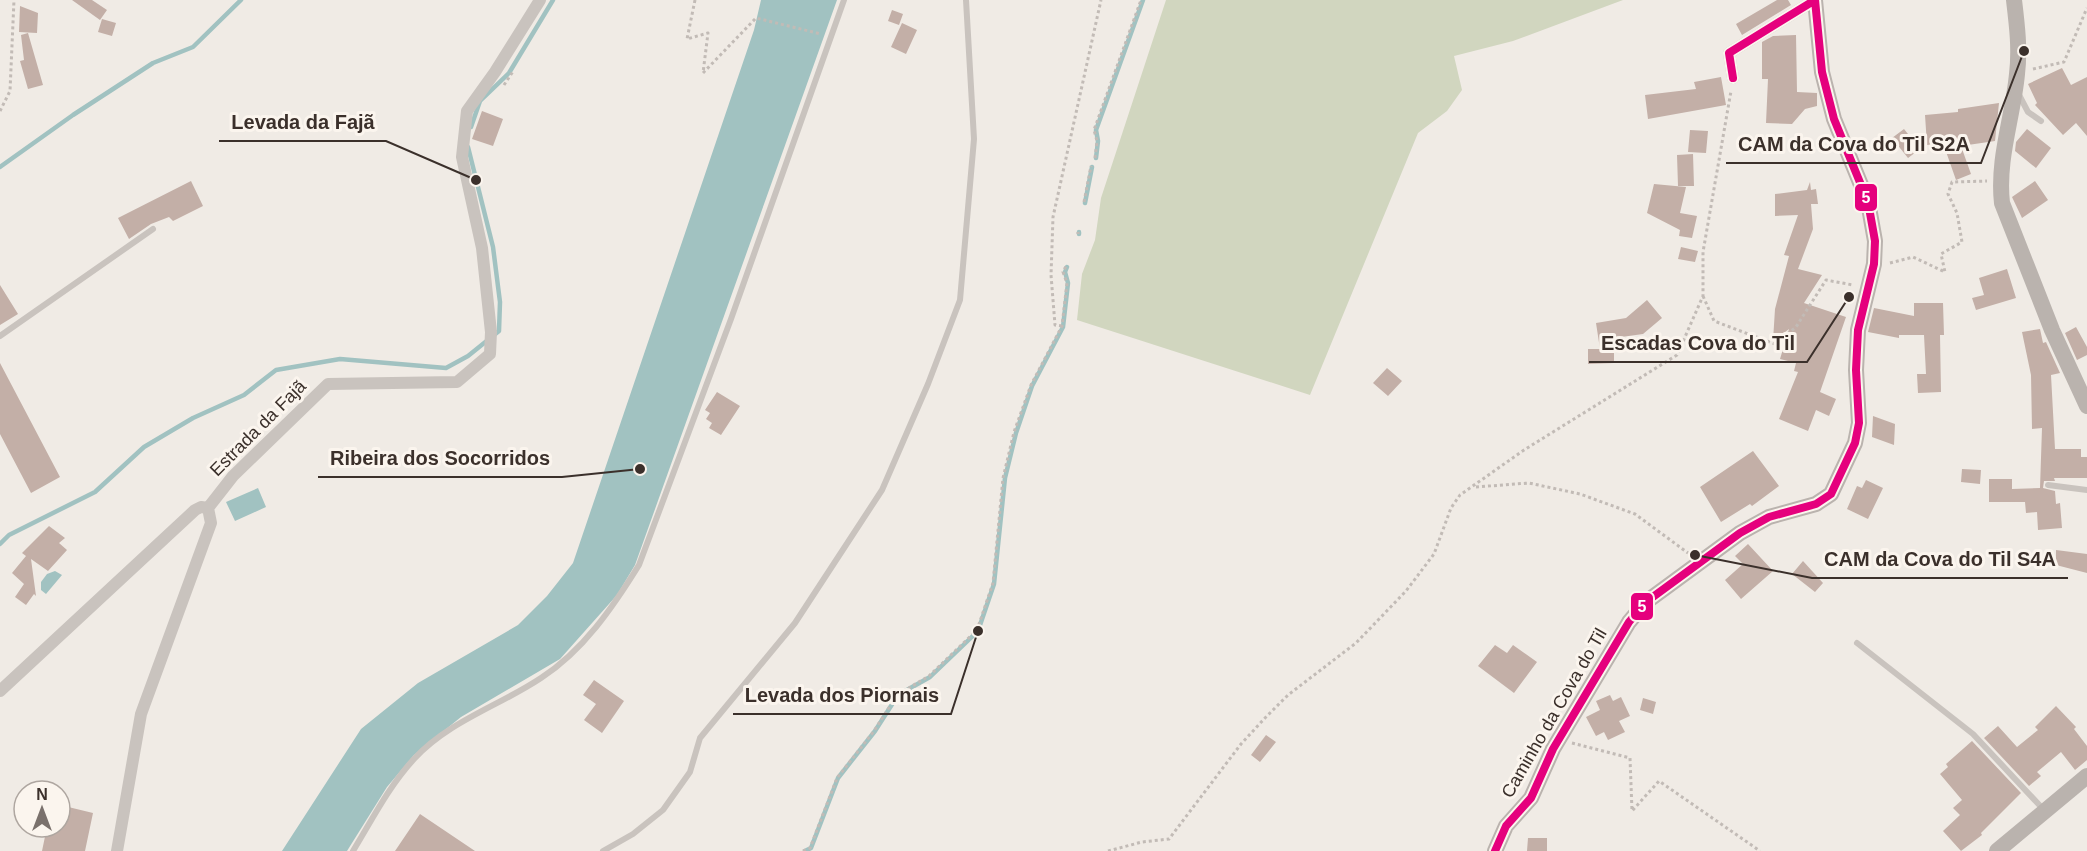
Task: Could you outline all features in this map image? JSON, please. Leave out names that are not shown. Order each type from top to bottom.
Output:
[{"type":"street","name":"Estrada da Fajã","points":[[208,508],[233,476],[328,384],[457,382],[490,354],[491,332],[482,248],[462,157],[467,111],[495,72],[540,0]]},
{"type":"street","points":[[1733,78],[1730,53],[1815,0]]},
{"type":"street","name":"Caminho da Cova do Til","points":[[1495,851],[1506,826],[1531,798],[1559,740],[1629,622],[1646,602],[1700,562],[1769,517],[1816,504],[1831,494],[1844,468],[1859,423],[1856,370],[1858,330],[1866,288],[1874,264],[1875,241],[1868,202],[1834,119],[1822,72],[1815,0]]},
{"type":"street","points":[[2014,0],[2019,35],[2016,80],[2003,154],[2000,185],[2002,202],[2052,330],[2087,406]]},
{"type":"street","points":[[0,691],[195,510],[201,507],[208,508],[212,517],[211,523],[141,714],[117,851]]},
{"type":"street","points":[[1997,851],[2087,776]]},
{"type":"lane","points":[[353,851],[390,790],[414,758],[462,721],[540,679],[571,656],[620,596],[639,565],[731,319],[844,0]]},
{"type":"lane","points":[[603,851],[633,834],[663,810],[690,772],[700,738],[795,623],[882,490],[928,384],[960,300],[974,139],[966,0]]},
{"type":"lane","points":[[2016,80],[2028,112],[2041,121]]},
{"type":"lane","points":[[0,336],[153,229]]},
{"type":"lane","points":[[2048,485],[2087,490]]},
{"type":"lane","points":[[1857,643],[1973,734],[2045,811]]},
{"type":"path","points":[[0,111],[10,91],[14,0]]},
{"type":"path","points":[[695,0],[687,39],[708,33],[703,73],[756,18],[831,36]]},
{"type":"path","points":[[1062,326],[1056,325],[1051,275],[1053,217],[1101,0]]},
{"type":"path","points":[[1095,158],[1097,141],[1094,130],[1141,0]]},
{"type":"path","points":[[2016,80],[2064,62],[2086,11]]},
{"type":"path","points":[[501,88],[519,62]]},
{"type":"path","points":[[1733,78],[1703,252],[1703,296],[1714,321],[1775,344],[1796,327],[1826,280],[1866,288]]},
{"type":"path","points":[[1084,202],[1090,168]]},
{"type":"path","points":[[1874,264],[1889,264],[1913,257],[1946,272],[1941,254],[1962,242],[1957,213],[1948,194],[1952,182],[1987,181],[1998,190],[2002,202]]},
{"type":"path","points":[[803,851],[810,848],[837,778],[874,731],[897,694],[929,676],[977,630],[993,583],[1003,478],[1014,432],[1031,385],[1062,326],[1067,283],[1063,272],[1066,266]]},
{"type":"path","points":[[1108,851],[1142,842],[1169,839],[1241,744],[1265,718],[1297,688],[1356,643],[1406,591],[1434,555],[1450,508],[1460,495],[1524,450],[1677,355],[1703,296]]},
{"type":"path","points":[[1474,487],[1530,483],[1580,494],[1635,514],[1700,562]]},
{"type":"path","points":[[1559,740],[1630,758],[1632,811],[1659,781],[1760,851]]},
{"type":"green space","points":[[1166,0],[1623,0],[1513,41],[1454,56],[1462,90],[1447,111],[1418,133],[1310,395],[1077,320],[1082,274],[1095,240],[1101,198]]},
{"type":"water","points":[[761,0],[837,0],[635,565],[617,595],[560,659],[461,717],[414,755],[387,787],[347,851],[282,851],[361,729],[418,683],[518,625],[547,596],[573,563],[754,30]]},
{"type":"water","points":[[258,488],[266,507],[235,521],[226,502]]},
{"type":"water","points":[[55,571],[62,575],[46,594],[41,590],[41,582],[47,574]]},
{"type":"building","points":[[72,0],[92,0],[107,10],[100,20]]},
{"type":"building","points":[[1777,0],[1788,0],[1791,5],[1742,35],[1736,24]]},
{"type":"building","points":[[20,6],[38,13],[37,33],[19,32]]},
{"type":"building","points":[[892,10],[903,14],[899,25],[888,21]]},
{"type":"building","points":[[102,19],[116,23],[112,36],[98,32]]},
{"type":"building","points":[[902,23],[917,30],[906,54],[891,47]]},
{"type":"building","points":[[28,33],[43,85],[28,89],[20,61],[24,60],[21,35]]},
{"type":"building","points":[[1796,35],[1797,92],[1817,93],[1817,106],[1805,109],[1792,124],[1766,123],[1768,79],[1762,79],[1762,42],[1773,36]]},
{"type":"building","points":[[2062,68],[2071,85],[2087,77],[2087,136],[2076,123],[2063,135],[2035,105],[2037,103],[2028,84]]},
{"type":"building","points":[[1721,77],[1726,105],[1648,119],[1645,95],[1696,89],[1694,82]]},
{"type":"building","points":[[1999,103],[1995,141],[1961,146],[1971,174],[1956,180],[1943,143],[1927,145],[1925,115],[1958,112],[1958,109]]},
{"type":"building","points":[[482,111],[503,119],[493,146],[472,139]]},
{"type":"building","points":[[1904,129],[1920,149],[1908,158],[1892,138]]},
{"type":"building","points":[[2027,129],[2051,148],[2036,168],[2015,151],[2016,142]]},
{"type":"building","points":[[1690,130],[1708,131],[1706,153],[1688,152]]},
{"type":"building","points":[[1693,154],[1694,186],[1678,186],[1677,155]]},
{"type":"building","points":[[191,181],[203,206],[173,221],[169,217],[151,224],[129,239],[118,218]]},
{"type":"building","points":[[2035,181],[2048,200],[2022,218],[2012,197]]},
{"type":"building","points":[[1810,182],[1811,190],[1816,189],[1818,204],[1811,204],[1813,229],[1798,269],[1822,275],[1804,303],[1846,317],[1820,392],[1836,399],[1829,416],[1816,410],[1808,431],[1779,419],[1798,372],[1794,371],[1796,363],[1780,359],[1789,329],[1773,341],[1775,309],[1789,256],[1784,255],[1798,215],[1775,216],[1775,194],[1807,190]]},
{"type":"building","points":[[1654,184],[1686,187],[1680,213],[1697,216],[1692,238],[1679,236],[1680,230],[1647,213]]},
{"type":"building","points":[[1681,247],[1698,251],[1695,262],[1678,259]]},
{"type":"building","points":[[2007,269],[2016,298],[1976,310],[1972,298],[1984,295],[1979,278]]},
{"type":"building","points":[[0,285],[18,314],[0,325]]},
{"type":"building","points":[[1647,300],[1662,318],[1643,334],[1614,338],[1614,363],[1588,364],[1588,349],[1600,349],[1596,323],[1626,318]]},
{"type":"building","points":[[1914,303],[1943,303],[1944,335],[1940,335],[1941,392],[1918,393],[1917,374],[1926,374],[1924,335],[1899,335],[1899,338],[1868,332],[1874,308],[1914,316]]},
{"type":"building","points":[[2076,327],[2087,347],[2087,355],[2077,360],[2065,333]]},
{"type":"building","points":[[2040,329],[2043,343],[2046,342],[2060,373],[2051,375],[2055,449],[2081,449],[2081,457],[2087,457],[2087,478],[2054,478],[2055,481],[2044,481],[2043,488],[2055,491],[2056,504],[2060,503],[2062,528],[2038,530],[2037,512],[2026,513],[2025,502],[1989,502],[1989,479],[2012,479],[2012,489],[2040,488],[2042,428],[2032,429],[2031,375],[2022,332]]},
{"type":"building","points":[[0,363],[60,477],[31,493],[0,434]]},
{"type":"building","points":[[1387,368],[1402,381],[1388,396],[1373,383]]},
{"type":"building","points":[[717,392],[740,406],[721,435],[709,428],[712,423],[706,419],[710,413],[705,410]]},
{"type":"building","points":[[1873,416],[1895,424],[1894,445],[1872,437]]},
{"type":"building","points":[[1753,451],[1779,486],[1752,506],[1750,504],[1721,522],[1700,487]]},
{"type":"building","points":[[1962,469],[1981,470],[1980,484],[1961,482]]},
{"type":"building","points":[[1866,480],[1883,488],[1868,519],[1847,509],[1857,486],[1862,488]]},
{"type":"building","points":[[49,526],[65,538],[59,543],[67,550],[48,571],[31,559],[36,596],[34,594],[26,605],[15,597],[24,584],[12,573],[26,556],[22,553]]},
{"type":"building","points":[[1748,544],[1773,571],[1741,599],[1725,580],[1743,564],[1735,556]]},
{"type":"building","points":[[2056,550],[2087,554],[2087,573],[2056,565]]},
{"type":"building","points":[[1803,561],[1823,583],[1815,592],[1792,574]]},
{"type":"building","points":[[1495,645],[1507,653],[1513,645],[1537,662],[1514,693],[1478,666]]},
{"type":"building","points":[[594,680],[624,701],[602,733],[584,720],[596,704],[583,695]]},
{"type":"building","points":[[1610,695],[1613,701],[1621,697],[1630,716],[1619,721],[1625,732],[1608,740],[1604,732],[1596,736],[1586,717],[1600,710],[1596,701]]},
{"type":"building","points":[[1643,698],[1656,702],[1653,714],[1640,710]]},
{"type":"building","points":[[2056,706],[2076,727],[2074,729],[2087,746],[2087,760],[2075,770],[2061,752],[2037,772],[2041,776],[2029,786],[1984,738],[1998,726],[2017,747],[2038,730],[2035,727]]},
{"type":"building","points":[[1266,735],[1276,742],[1260,762],[1251,755]]},
{"type":"building","points":[[1972,741],[2021,793],[1981,833],[1982,835],[1961,851],[1943,831],[1960,815],[1953,808],[1962,800],[1940,774],[1948,767],[1946,764]]},
{"type":"building","points":[[72,808],[93,813],[85,851],[42,851],[44,839],[72,839]]},
{"type":"building","points":[[420,814],[475,851],[395,851]]},
{"type":"building","points":[[1528,838],[1547,838],[1547,851],[1527,851]]},
{"type":"waterway","points":[[0,167],[73,115],[153,63],[193,47],[241,0]]},
{"type":"waterway","points":[[471,127],[480,101],[509,73],[553,0]]},
{"type":"waterway","points":[[1096,158],[1098,141],[1096,130],[1143,0]]},
{"type":"waterway","points":[[0,544],[9,535],[95,492],[144,447],[193,418],[244,395],[276,370],[340,359],[446,368],[468,356],[499,331],[500,302],[493,247],[468,147]]},
{"type":"waterway","points":[[1085,203],[1092,167]]},
{"type":"waterway","points":[[805,851],[811,848],[838,778],[875,731],[898,695],[930,677],[978,631],[994,584],[1005,478],[1016,433],[1032,386],[1063,327],[1068,283],[1065,272],[1067,267]]},
{"type":"transit line","name":"5","points":[[1495,851],[1506,826],[1531,798],[1553,749],[1629,622],[1646,602],[1740,533],[1769,517],[1816,504],[1831,494],[1855,443],[1859,423],[1856,370],[1858,330],[1874,264],[1875,241],[1868,202],[1834,119],[1822,72],[1815,0],[1729,53],[1733,78]]},
{"type":"place","name":"CAM da Cova do Til S2A","points":[[2024,51]]},
{"type":"place","name":"Levada da Fajã","points":[[476,180]]},
{"type":"place","name":"Escadas Cova do Til","points":[[1849,297]]},
{"type":"place","name":"Ribeira dos Socorridos","points":[[640,469]]},
{"type":"place","name":"CAM da Cova do Til S4A","points":[[1695,555]]},
{"type":"place","name":"Levada dos Piornais","points":[[978,631]]}]
